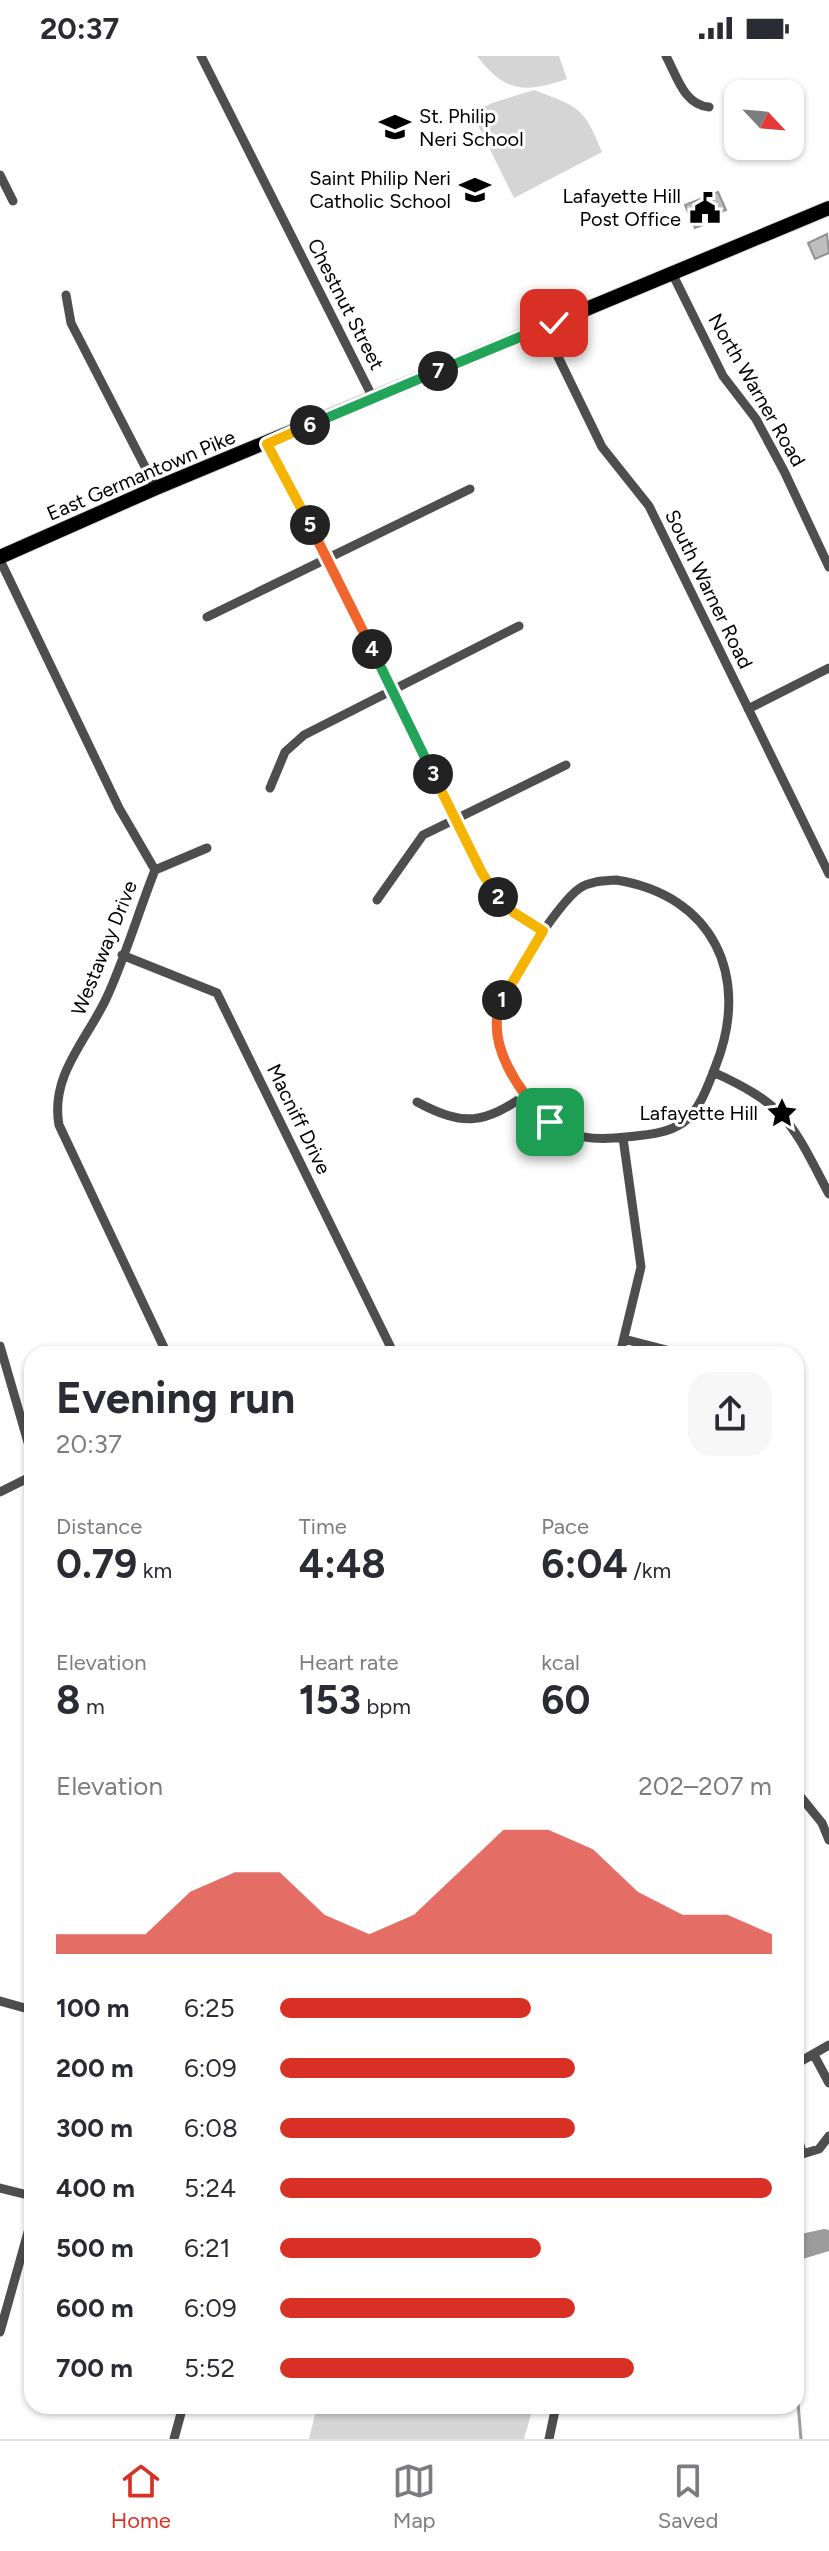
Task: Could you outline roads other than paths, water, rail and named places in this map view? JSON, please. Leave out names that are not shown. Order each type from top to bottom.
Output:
[{"type":"main road","name":"East Germantown Pike","points":[[0,558],[156,488],[828,212]]},
{"type":"street","name":"Chestnut Street","points":[[201,56],[373,398]]},
{"type":"street","points":[[666,56],[688,98],[700,107],[709,107]]},
{"type":"street","points":[[0,175],[13,201]]},
{"type":"street","name":"North Warner Road","points":[[673,275],[723,376],[756,419],[784,471],[829,567]]},
{"type":"street","points":[[66,295],[71,323],[156,488]]},
{"type":"street","name":"South Warner Road","points":[[544,328],[602,447],[649,506],[829,874]]},
{"type":"street","points":[[267,444],[328,558],[454,819],[493,891],[513,912],[543,931]]},
{"type":"street","points":[[207,617],[470,489]]},
{"type":"street","name":"Westaway Drive","points":[[0,558],[119,808],[155,870],[107,998],[64,1072],[57,1111],[59,1125],[163,1346]]},
{"type":"street","points":[[270,788],[281,760],[297,740],[519,626]]},
{"type":"street","points":[[748,709],[829,668]]},
{"type":"street","points":[[377,900],[417,841],[435,827],[566,765]]},
{"type":"street","points":[[155,870],[207,848]]},
{"type":"street","points":[[602,881],[628,882],[657,890],[687,909],[711,936],[729,980],[728,1028],[713,1072],[693,1113],[684,1122],[658,1134],[584,1139],[559,1129],[540,1112],[501,1052],[497,1018],[505,995],[543,931],[580,888],[602,881]]},
{"type":"street","name":"Macniff Drive","points":[[122,955],[217,993],[390,1346]]},
{"type":"street","points":[[713,1072],[756,1092],[779,1109],[800,1139],[829,1194]]},
{"type":"street","points":[[417,1102],[445,1117],[479,1120],[494,1115],[527,1094]]},
{"type":"street","points":[[622,1346],[641,1258],[623,1138]]},
{"type":"street","points":[[624,1339],[651,1346]]},
{"type":"street","points":[[0,1346],[24,1428]]},
{"type":"street","points":[[0,1492],[24,1480]]},
{"type":"street","points":[[804,1800],[816,1813],[829,1840]]},
{"type":"street","points":[[0,2001],[24,2008]]},
{"type":"street","points":[[804,2060],[829,2045]]},
{"type":"street","points":[[814,2055],[829,2083]]},
{"type":"street","points":[[804,2154],[819,2149],[829,2136]]},
{"type":"street","points":[[0,2188],[24,2194]]},
{"type":"street","points":[[0,2332],[24,2246]]},
{"type":"street","points":[[174,2439],[181,2414]]},
{"type":"street","points":[[549,2439],[554,2414]]},
{"type":"waterway","points":[[799,2414],[801,2439]]},
{"type":"place","name":"St. Philip Neri School","points":[[395,127]]},
{"type":"place","name":"Saint Philip Neri Catholic School","points":[[475,190]]},
{"type":"place","name":"Lafayette Hill Post Office","points":[[705,208]]},
{"type":"place","name":"Lafayette Hill","points":[[782,1113]]}]
